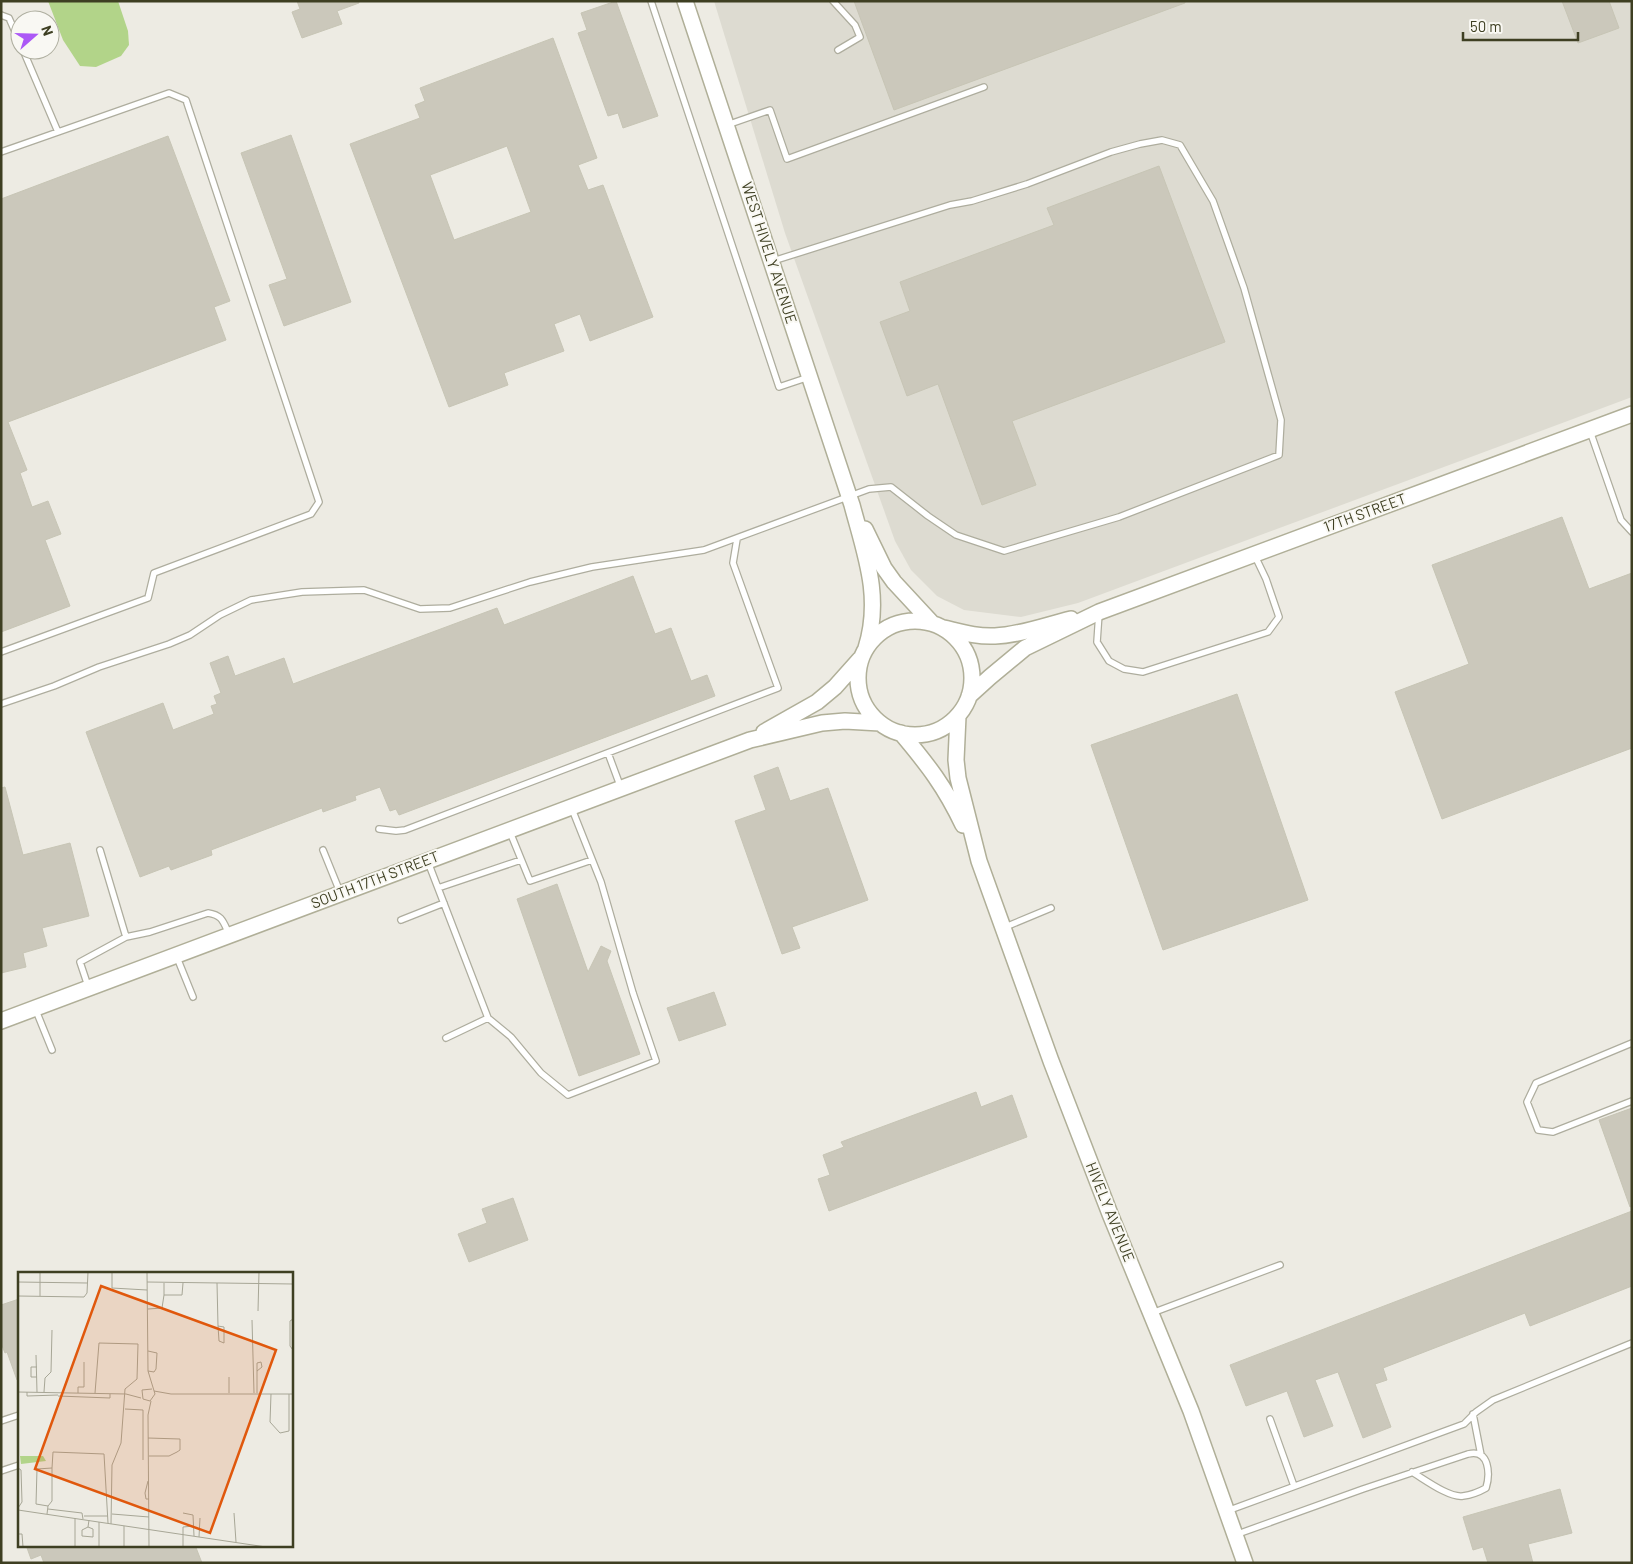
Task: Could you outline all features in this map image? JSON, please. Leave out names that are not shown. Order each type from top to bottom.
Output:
[{"type":"street","name":"WEST HIVELY AVENUE","points":[[686,1],[851,501]]},
{"type":"street","name":"17TH STREET","points":[[969,696],[990,676],[1025,648],[1099,612],[1632,414]]},
{"type":"street","points":[[851,501],[884,568],[894,582],[936,625],[956,639],[967,655],[972,674],[969,696],[958,716],[938,731],[919,735],[900,733],[889,729],[871,714],[859,691],[858,679],[873,621],[873,588],[851,501]]},
{"type":"street","name":"17TH STREET","points":[[936,625],[974,635],[996,636],[1014,634],[1099,612]]},
{"type":"street","points":[[750,740],[817,702],[835,687],[880,632],[890,626],[911,621],[936,625]]},
{"type":"street","name":"HIVELY AVENUE","points":[[958,716],[956,760],[958,778],[979,861],[1051,1061],[1106,1205],[1191,1411],[1245,1563]]},
{"type":"street","points":[[750,740],[822,723],[844,721],[880,723]]},
{"type":"street","name":"HIVELY AVENUE","points":[[900,733],[923,759],[941,784],[979,861]]},
{"type":"street","name":"SOUTH 17TH STREET","points":[[1,1021],[750,740]]},
{"type":"lane","points":[[651,1],[779,387],[810,377]]},
{"type":"lane","points":[[833,1],[855,25],[860,37],[838,50]]},
{"type":"lane","points":[[27,60],[58,132]]},
{"type":"lane","points":[[727,126],[770,110],[787,159],[984,87]]},
{"type":"lane","points":[[1,152],[169,93],[186,100],[318,502],[311,514],[154,573],[148,598],[1,652]]},
{"type":"lane","points":[[1,704],[54,686],[99,667],[169,644],[190,635],[220,615],[251,600],[302,592],[364,590],[420,609],[450,608],[530,582],[592,567],[704,550],[851,501],[869,489],[891,487],[956,535],[1004,551],[1119,517],[1279,455],[1281,420],[1244,288],[1213,201],[1180,144],[1162,140],[1112,152],[1026,184],[772,261]]},
{"type":"lane","points":[[1589,430],[1621,520],[1632,532]]},
{"type":"lane","points":[[380,829],[405,830],[778,688],[733,563],[737,539]]},
{"type":"lane","points":[[1099,612],[1097,642],[1109,662],[1124,670],[1143,672],[1268,632],[1279,617],[1266,579],[1254,554]]},
{"type":"lane","points":[[608,753],[621,788]]},
{"type":"lane","points":[[428,861],[488,1018],[511,1037],[541,1073],[568,1095],[656,1060],[633,993],[601,882],[571,807]]},
{"type":"lane","points":[[510,830],[530,881],[592,860]]},
{"type":"lane","points":[[100,850],[126,937]]},
{"type":"lane","points":[[323,850],[340,894]]},
{"type":"lane","points":[[438,888],[521,860]]},
{"type":"lane","points":[[401,920],[444,903]]},
{"type":"lane","points":[[1003,928],[1051,908]]},
{"type":"lane","points":[[88,988],[80,962],[126,937],[150,932],[208,913],[217,915],[224,922],[230,935]]},
{"type":"lane","points":[[176,955],[193,997]]},
{"type":"lane","points":[[35,1008],[52,1050]]},
{"type":"lane","points":[[446,1038],[488,1018]]},
{"type":"lane","points":[[1632,1043],[1536,1083],[1527,1102],[1538,1130],[1553,1132],[1632,1101]]},
{"type":"lane","points":[[1152,1313],[1280,1265]]},
{"type":"lane","points":[[1227,1511],[1464,1424],[1473,1414],[1493,1400],[1632,1343]]},
{"type":"lane","points":[[1,1412],[3,1420],[18,1415]]},
{"type":"lane","points":[[1412,1472],[1444,1491],[1457,1496],[1464,1496],[1486,1488],[1489,1478],[1487,1462],[1481,1454],[1473,1414]]},
{"type":"lane","points":[[1270,1419],[1294,1486]]},
{"type":"lane","points":[[1235,1535],[1412,1472],[1474,1452],[1481,1454]]},
{"type":"lane","points":[[1,1471],[18,1465]]},
{"type":"shaded area","points":[[48,1],[118,1],[128,31],[129,45],[121,56],[96,67],[80,66],[60,32],[60,10],[51,10]]},
{"type":"shaded area","points":[[714,1],[1632,1],[1632,397],[1078,603],[1021,617],[964,610],[937,596],[911,570],[895,541],[785,233]]},
{"type":"building","points":[[297,1],[359,1],[359,3],[337,11],[342,24],[302,38],[292,12],[300,9]]},
{"type":"building","points":[[616,1],[658,116],[623,128],[618,113],[608,116],[578,33],[587,30],[581,13]]},
{"type":"building","points":[[854,1],[1185,1],[1185,3],[894,110]]},
{"type":"building","points":[[1562,1],[1609,1],[1619,28],[1578,43]]},
{"type":"building","points":[[553,38],[597,158],[578,165],[588,190],[603,185],[653,317],[590,341],[580,314],[554,324],[564,351],[504,373],[508,385],[449,407],[350,144],[420,118],[415,105],[425,101],[420,88]],"holes":[[[507,146],[531,212],[454,240],[430,175]]]},
{"type":"building","points":[[291,135],[351,302],[284,326],[269,285],[287,279],[241,153]]},
{"type":"building","points":[[168,136],[230,301],[214,307],[226,340],[8,422],[27,470],[20,473],[32,507],[48,501],[61,534],[45,540],[70,606],[1,632],[1,199]]},
{"type":"building","points":[[1159,166],[1225,342],[1012,421],[1036,485],[982,505],[938,384],[907,396],[880,322],[910,311],[900,282],[1054,225],[1047,208]]},
{"type":"building","points":[[1562,517],[1589,589],[1632,573],[1632,748],[1442,819],[1395,692],[1469,664],[1432,565]]},
{"type":"building","points":[[633,576],[655,634],[671,628],[691,681],[707,675],[715,696],[399,815],[396,809],[390,811],[380,787],[355,796],[356,800],[323,812],[322,808],[211,850],[212,855],[171,870],[169,866],[140,877],[86,732],[163,703],[173,730],[214,714],[211,706],[217,704],[214,696],[221,693],[210,663],[228,656],[235,676],[284,658],[293,684],[497,608],[504,625]]},
{"type":"building","points":[[1237,694],[1308,900],[1163,950],[1091,745]]},
{"type":"building","points":[[778,767],[790,801],[828,788],[868,900],[792,927],[800,948],[782,954],[735,821],[766,810],[754,776]]},
{"type":"building","points":[[5,787],[23,855],[70,843],[89,916],[42,928],[47,946],[23,953],[26,967],[1,973],[1,788]]},
{"type":"building","points":[[557,884],[588,972],[601,946],[611,951],[607,961],[640,1054],[579,1076],[517,899]]},
{"type":"building","points":[[714,992],[726,1025],[679,1041],[667,1008]]},
{"type":"building","points":[[976,1092],[981,1107],[1012,1095],[1027,1137],[829,1211],[818,1179],[830,1175],[823,1155],[844,1147],[841,1142]]},
{"type":"building","points":[[1632,1108],[1632,1206],[1630,1207],[1599,1120]]},
{"type":"building","points":[[513,1198],[528,1240],[469,1262],[458,1234],[487,1223],[482,1209]]},
{"type":"building","points":[[1632,1211],[1632,1286],[1530,1326],[1525,1313],[1383,1368],[1387,1380],[1375,1384],[1391,1427],[1363,1438],[1338,1372],[1315,1380],[1333,1426],[1304,1437],[1287,1391],[1246,1406],[1230,1365]]},
{"type":"building","points":[[18,1299],[18,1380],[7,1352],[5,1353],[1,1343],[1,1305]]},
{"type":"building","points":[[1560,1489],[1572,1533],[1528,1544],[1533,1563],[1488,1563],[1483,1547],[1473,1550],[1463,1517]]},
{"type":"building","points":[[26,1546],[195,1546],[202,1563],[44,1563],[41,1555],[31,1559]]}]
